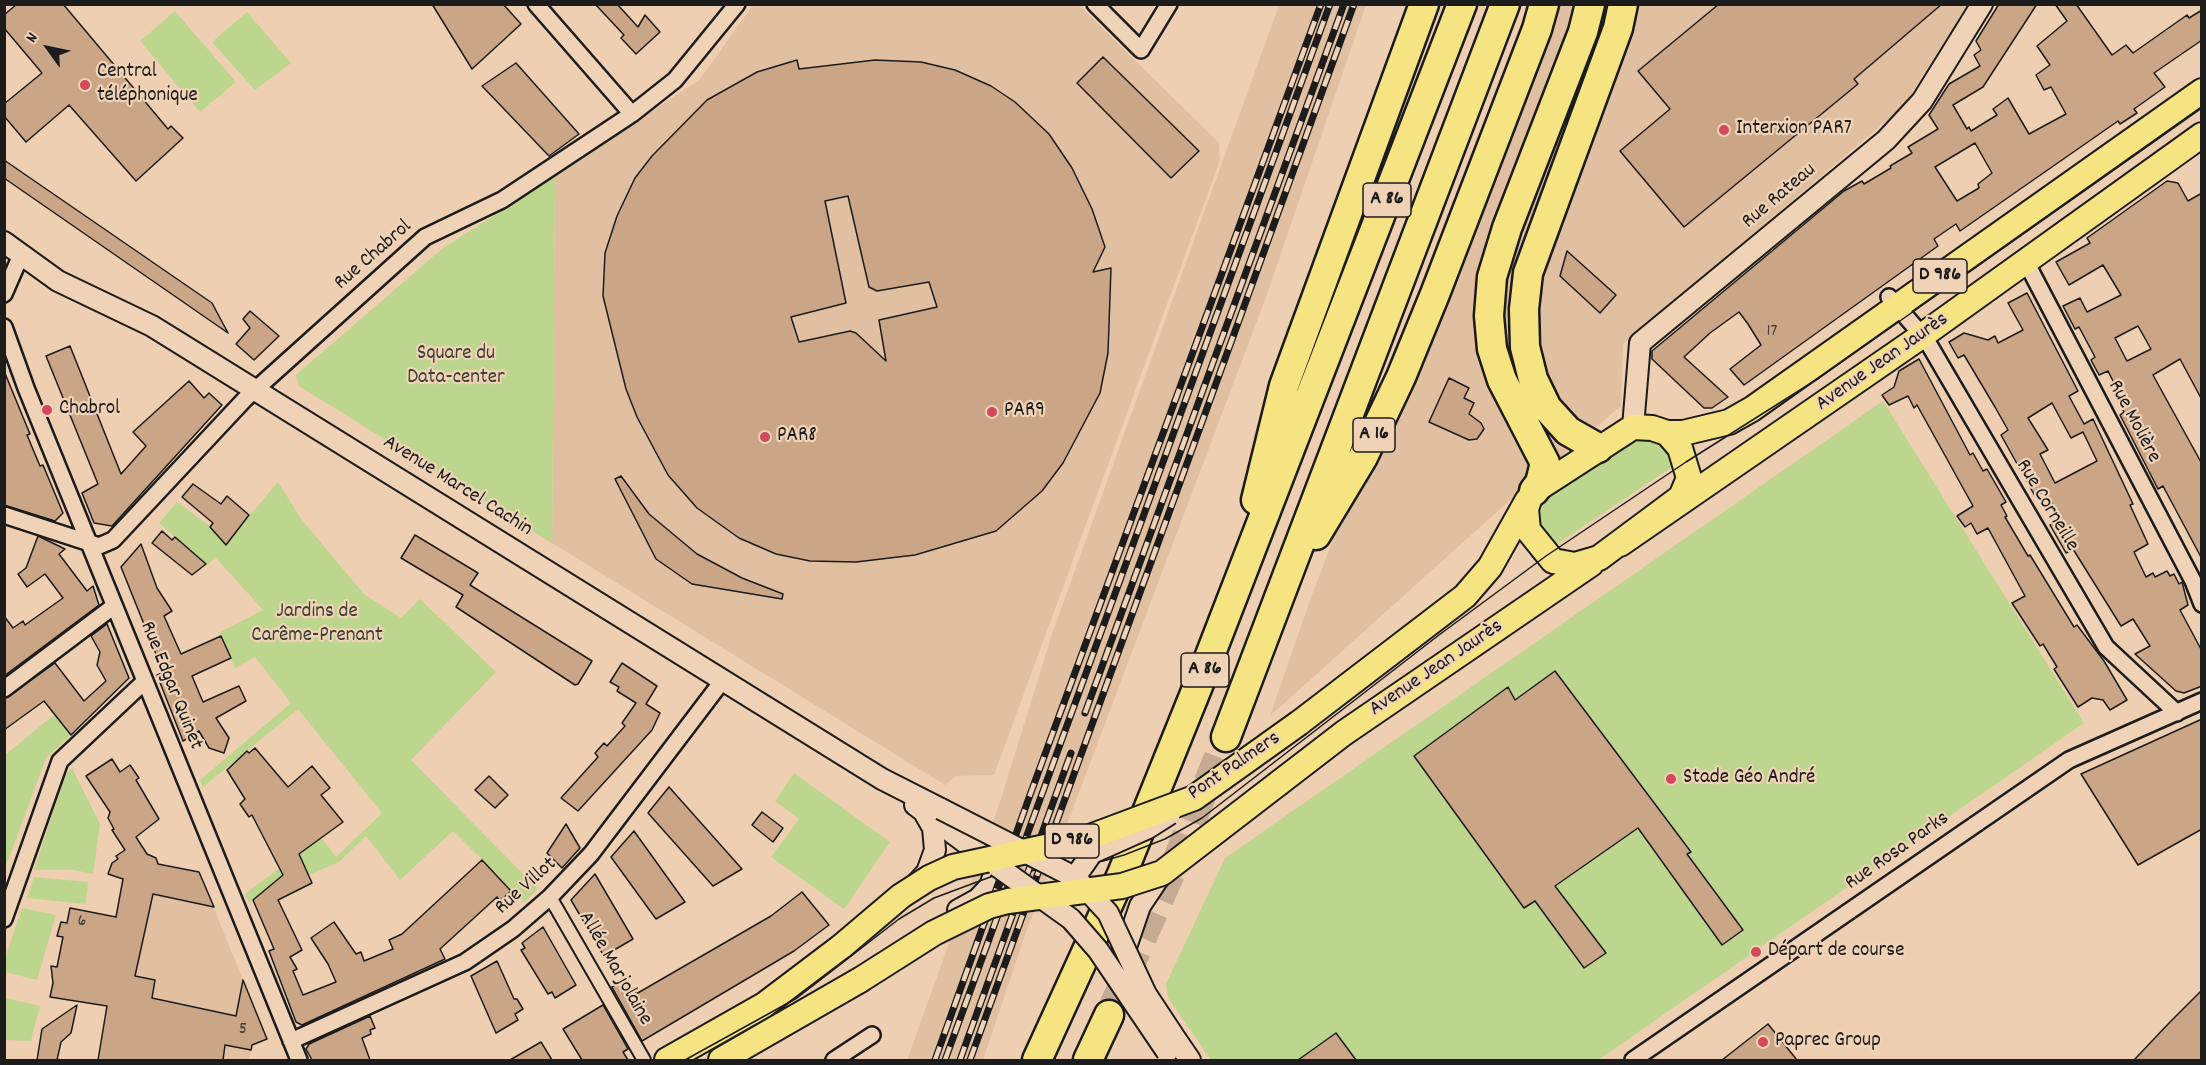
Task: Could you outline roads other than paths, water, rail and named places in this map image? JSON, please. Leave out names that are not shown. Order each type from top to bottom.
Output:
[{"type":"highway","points":[[1245,564],[1261,474],[1284,386],[1424,4]]},
{"type":"highway","name":"A 86","points":[[1037,1060],[1122,874],[1462,4]]},
{"type":"highway","name":"A 86","points":[[1226,737],[1505,4]]},
{"type":"highway","points":[[1532,494],[1540,483],[1545,463],[1502,380],[1492,349],[1489,316],[1492,277],[1507,228],[1583,32],[1590,4]]},
{"type":"highway","points":[[1598,448],[1568,431],[1547,408],[1533,379],[1525,347],[1524,309],[1528,273],[1618,28],[1623,4]]},
{"type":"highway","name":"A 16","points":[[1292,565],[1320,531],[1342,495],[1401,377],[1436,294],[1541,17]]},
{"type":"highway","points":[[1088,1060],[1109,1014]]},
{"type":"main road","name":"Avenue Jean Jaurès","points":[[1633,427],[1652,428],[1667,433],[1683,433],[1729,422],[1752,410],[1893,302],[2202,91]]},
{"type":"main road","name":"Avenue Jean Jaurès","points":[[721,1060],[804,1015],[934,933],[973,913],[1008,901],[1080,888],[1122,886],[1162,873],[1344,732],[1923,335],[2202,135]]},
{"type":"main road","points":[[1599,558],[1586,563],[1564,565],[1546,556],[1528,531],[1526,509],[1532,494],[1598,448],[1633,427]]},
{"type":"main road","points":[[1620,544],[1681,497],[1687,487],[1689,470],[1680,448],[1667,433]]},
{"type":"main road","name":"Avenue Jean Jaurès","points":[[1299,723],[1465,596],[1490,567],[1532,494]]},
{"type":"main road","name":"Pont Palmers","points":[[667,1060],[764,1005],[842,946],[905,894],[929,878],[953,867],[995,855],[1025,852],[1087,838],[1194,798],[1299,723]]},
{"type":"street","points":[[536,4],[632,114]]},
{"type":"street","name":"Rue Chabrol","points":[[89,543],[99,546],[113,540],[255,390],[425,237],[502,200],[632,114],[675,80],[737,4]]},
{"type":"street","points":[[1095,4],[1141,50],[1169,4]]},
{"type":"street","name":"Rue Rateau","points":[[1633,427],[1640,343],[1886,140],[1922,101],[1982,4]]},
{"type":"street","name":"Avenue Marcel Cachin","points":[[4,242],[58,280],[152,326],[882,779],[932,816],[995,855],[1040,897],[1071,919],[1098,950],[1172,1051]]},
{"type":"street","points":[[4,294],[21,255]]},
{"type":"street","name":"Rue Molière","points":[[2025,261],[2193,581],[2202,604]]},
{"type":"street","name":"Rue Corneille","points":[[1893,302],[1923,335],[2106,647],[2177,713]]},
{"type":"street","name":"Rue Edgar Quinet","points":[[4,327],[114,606],[299,1060]]},
{"type":"street","points":[[4,515],[89,543]]},
{"type":"street","points":[[4,690],[114,606]]},
{"type":"street","name":"Rue Villot","points":[[291,1041],[465,962],[513,929],[550,897],[591,854],[660,760],[723,680]]},
{"type":"street","points":[[4,919],[60,761],[145,681]]},
{"type":"street","name":"Rue Rosa Parks","points":[[1633,1060],[2069,760],[2202,701]]},
{"type":"street","points":[[1071,919],[1092,853],[1148,828],[1194,798]]},
{"type":"street","points":[[905,894],[923,877],[934,858],[936,841],[932,816]]},
{"type":"street","points":[[1025,852],[1080,888],[1108,913],[1126,947],[1172,1051],[1190,1060]]},
{"type":"street","points":[[860,980],[920,932],[982,896],[990,886],[995,855]]},
{"type":"street","points":[[1126,947],[1140,906],[1162,873]]},
{"type":"street","name":"Allée Marjolaine","points":[[550,897],[644,1060]]},
{"type":"street","points":[[834,1060],[872,1035]]},
{"type":"tunnel","points":[[1109,1015],[1170,876],[1226,737]]},
{"type":"tram line","points":[[685,1060],[797,998],[899,919],[934,898],[993,876],[1103,861],[1124,855],[1165,839],[1202,818],[1439,635],[1546,556],[1686,462],[1819,378],[2202,108]]},
{"type":"railway","points":[[935,1060],[1321,4]]},
{"type":"railway","points":[[945,1060],[1330,4]]},
{"type":"railway","points":[[1085,713],[1344,4]]},
{"type":"railway","points":[[970,1060],[1354,4]]},
{"type":"railway","points":[[960,1060],[1071,753]]},
{"type":"place","name":"Central téléphonique","points":[[85,85]]},
{"type":"place","name":"Interxion PAR7","points":[[1724,130]]},
{"type":"place","name":"Chabrol","points":[[47,410]]},
{"type":"place","name":"PAR9","points":[[992,412]]},
{"type":"place","name":"PAR8","points":[[765,437]]},
{"type":"place","name":"Stade Géo André","points":[[1671,779]]},
{"type":"place","name":"Départ de course","points":[[1756,952]]},
{"type":"place","name":"Paprec Group","points":[[1763,1042]]},
{"type":"park label","name":"Square du Data-center","points":[[456,367]]},
{"type":"park label","name":"Jardins de Carême-Prenant","points":[[317,625]]}]
